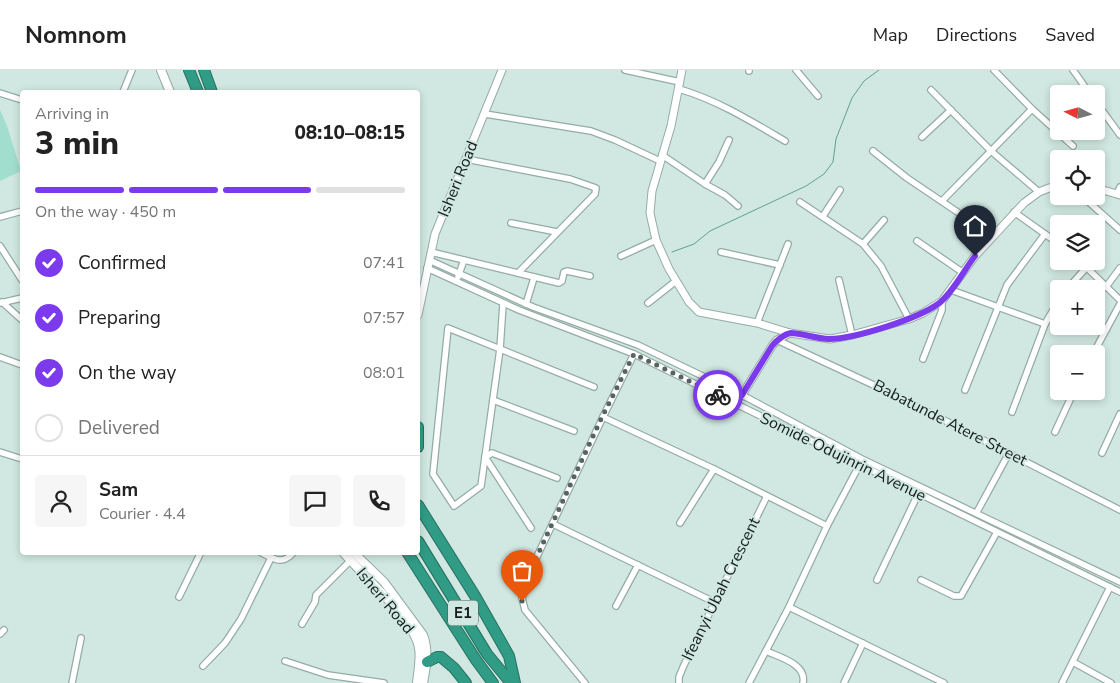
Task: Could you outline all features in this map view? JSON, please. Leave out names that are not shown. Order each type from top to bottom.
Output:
[{"type":"highway","points":[[189,70],[197,90]]},
{"type":"highway","points":[[204,70],[211,90]]},
{"type":"highway","points":[[420,507],[475,596],[509,656],[515,683]]},
{"type":"highway","name":"E1","points":[[420,544],[487,654],[510,683]]},
{"type":"highway","name":"E1","points":[[409,555],[476,660],[493,683]]},
{"type":"highway","points":[[427,662],[441,657],[454,668],[466,683]]},
{"type":"main road","points":[[161,70],[169,90]]},
{"type":"main road","name":"Isheri Road","points":[[345,555],[379,589],[411,628],[418,641],[420,650],[417,683]]},
{"type":"main road","name":"Isheri Road","points":[[356,555],[384,582],[416,626],[425,642],[427,662],[423,683]]},
{"type":"street","points":[[124,90],[132,70]]},
{"type":"street","name":"Isheri Road","points":[[420,303],[436,234],[502,70]]},
{"type":"street","points":[[625,70],[680,86],[724,107],[785,141]]},
{"type":"street","points":[[682,70],[680,86],[650,204],[650,213],[656,240],[676,282],[694,309],[699,312],[757,323],[790,333],[830,339],[852,335],[909,319],[942,301],[962,272],[1014,212],[1039,192],[1050,188]]},
{"type":"street","points":[[796,70],[818,96]]},
{"type":"street","points":[[994,70],[1032,110],[1073,146]]},
{"type":"street","points":[[1073,70],[1084,85]]},
{"type":"street","points":[[931,90],[991,151],[1039,192]]},
{"type":"street","points":[[0,94],[20,99]]},
{"type":"street","points":[[922,137],[951,110]]},
{"type":"street","points":[[942,201],[1032,110]]},
{"type":"street","points":[[485,114],[591,131],[661,158],[725,195],[738,206]]},
{"type":"street","points":[[1105,114],[1120,135]]},
{"type":"street","points":[[705,184],[719,162],[729,140]]},
{"type":"street","points":[[873,151],[899,172],[993,236]]},
{"type":"street","points":[[466,159],[570,179],[596,188],[595,194],[518,273]]},
{"type":"street","points":[[823,216],[840,190]]},
{"type":"street","points":[[1105,190],[1119,192]]},
{"type":"street","points":[[800,202],[863,244],[881,266],[909,319]]},
{"type":"street","points":[[1092,205],[1120,230]]},
{"type":"street","points":[[0,218],[20,212]]},
{"type":"street","points":[[1014,212],[1050,238]]},
{"type":"street","points":[[863,244],[884,220]]},
{"type":"street","points":[[511,223],[557,232]]},
{"type":"street","points":[[965,390],[1007,285],[1045,234]]},
{"type":"street","points":[[621,256],[656,240]]},
{"type":"street","points":[[917,241],[962,272]]},
{"type":"street","points":[[757,323],[788,244]]},
{"type":"street","points":[[0,246],[20,277]]},
{"type":"street","points":[[431,252],[560,283],[564,272],[567,271],[590,276]]},
{"type":"street","points":[[722,252],[780,266]]},
{"type":"street","points":[[429,260],[526,304],[638,345],[742,395],[861,461],[977,512],[1120,582]]},
{"type":"street","points":[[456,283],[464,260]]},
{"type":"street","name":"Somide Odujinrin Avenue","points":[[427,268],[503,304],[634,354],[733,403],[861,461],[918,494],[1120,592]]},
{"type":"street","points":[[1106,286],[1120,268]]},
{"type":"street","points":[[1075,280],[1084,270]]},
{"type":"street","points":[[1090,270],[1120,302],[1098,345]]},
{"type":"street","points":[[526,304],[534,278]]},
{"type":"street","points":[[839,280],[852,335]]},
{"type":"street","points":[[648,303],[676,282]]},
{"type":"street","points":[[951,290],[1044,324]]},
{"type":"street","name":"Isheri Road","points":[[420,296],[422,291]]},
{"type":"street","points":[[1,302],[20,298]]},
{"type":"street","points":[[923,359],[942,310],[942,301]]},
{"type":"street","points":[[1,302],[20,318]]},
{"type":"street","points":[[503,304],[500,349],[481,486],[454,506],[433,474],[448,328],[500,349],[594,387]]},
{"type":"street","points":[[1012,412],[1044,324],[1050,314]]},
{"type":"street","points":[[733,403],[742,395],[763,359],[778,340],[790,333]]},
{"type":"street","points":[[616,347],[620,337]]},
{"type":"street","name":"Babatunde Atere Street","points":[[778,340],[895,395],[1120,510]]},
{"type":"street","points":[[585,683],[525,610],[522,598],[526,583],[602,417],[634,354]]},
{"type":"street","points":[[0,357],[20,364]]},
{"type":"street","points":[[493,400],[574,431]]},
{"type":"street","points":[[1055,432],[1070,400]]},
{"type":"street","points":[[1102,453],[1120,414]]},
{"type":"street","points":[[602,417],[714,469],[827,526]]},
{"type":"street","points":[[0,452],[20,458]]},
{"type":"street","points":[[485,456],[492,453],[557,478]]},
{"type":"street","points":[[977,512],[1009,453]]},
{"type":"street","points":[[485,456],[531,528]]},
{"type":"street","points":[[749,683],[861,461]]},
{"type":"street","points":[[680,523],[714,469]]},
{"type":"street","points":[[878,580],[918,494]]},
{"type":"street","name":"Ifeanyi Ubah Crescent","points":[[679,683],[684,665],[767,496]]},
{"type":"street","points":[[553,524],[714,602]]},
{"type":"street","points":[[921,580],[954,596],[961,596],[997,532]]},
{"type":"street","points":[[179,597],[200,555]]},
{"type":"street","points":[[266,555],[279,561],[290,555]]},
{"type":"street","points":[[203,666],[225,643],[242,619],[271,558]]},
{"type":"street","points":[[302,624],[315,602],[316,595],[350,561]]},
{"type":"street","points":[[616,606],[638,565]]},
{"type":"street","points":[[1062,683],[1110,586]]},
{"type":"street","points":[[789,607],[944,683]]},
{"type":"street","points":[[72,683],[81,638]]},
{"type":"street","points":[[844,683],[863,643]]},
{"type":"street","points":[[766,651],[796,665],[803,674],[802,683]]},
{"type":"street","points":[[285,661],[328,675],[384,683]]},
{"type":"street","points":[[1073,662],[1111,683]]},
{"type":"green space","points":[[0,110],[7,126],[20,171],[0,181]]},
{"type":"waterway","points":[[672,252],[694,244],[710,231],[806,186],[824,174],[833,162],[836,139],[852,98],[864,81],[879,70]]},
{"type":"way so far","points":[[522,601],[532,567],[602,417],[634,354],[718,395]]},
{"type":"route","points":[[718,395],[733,403],[737,400],[772,346],[790,333],[820,339],[837,338],[900,322],[923,313],[947,296],[975,256]]}]
